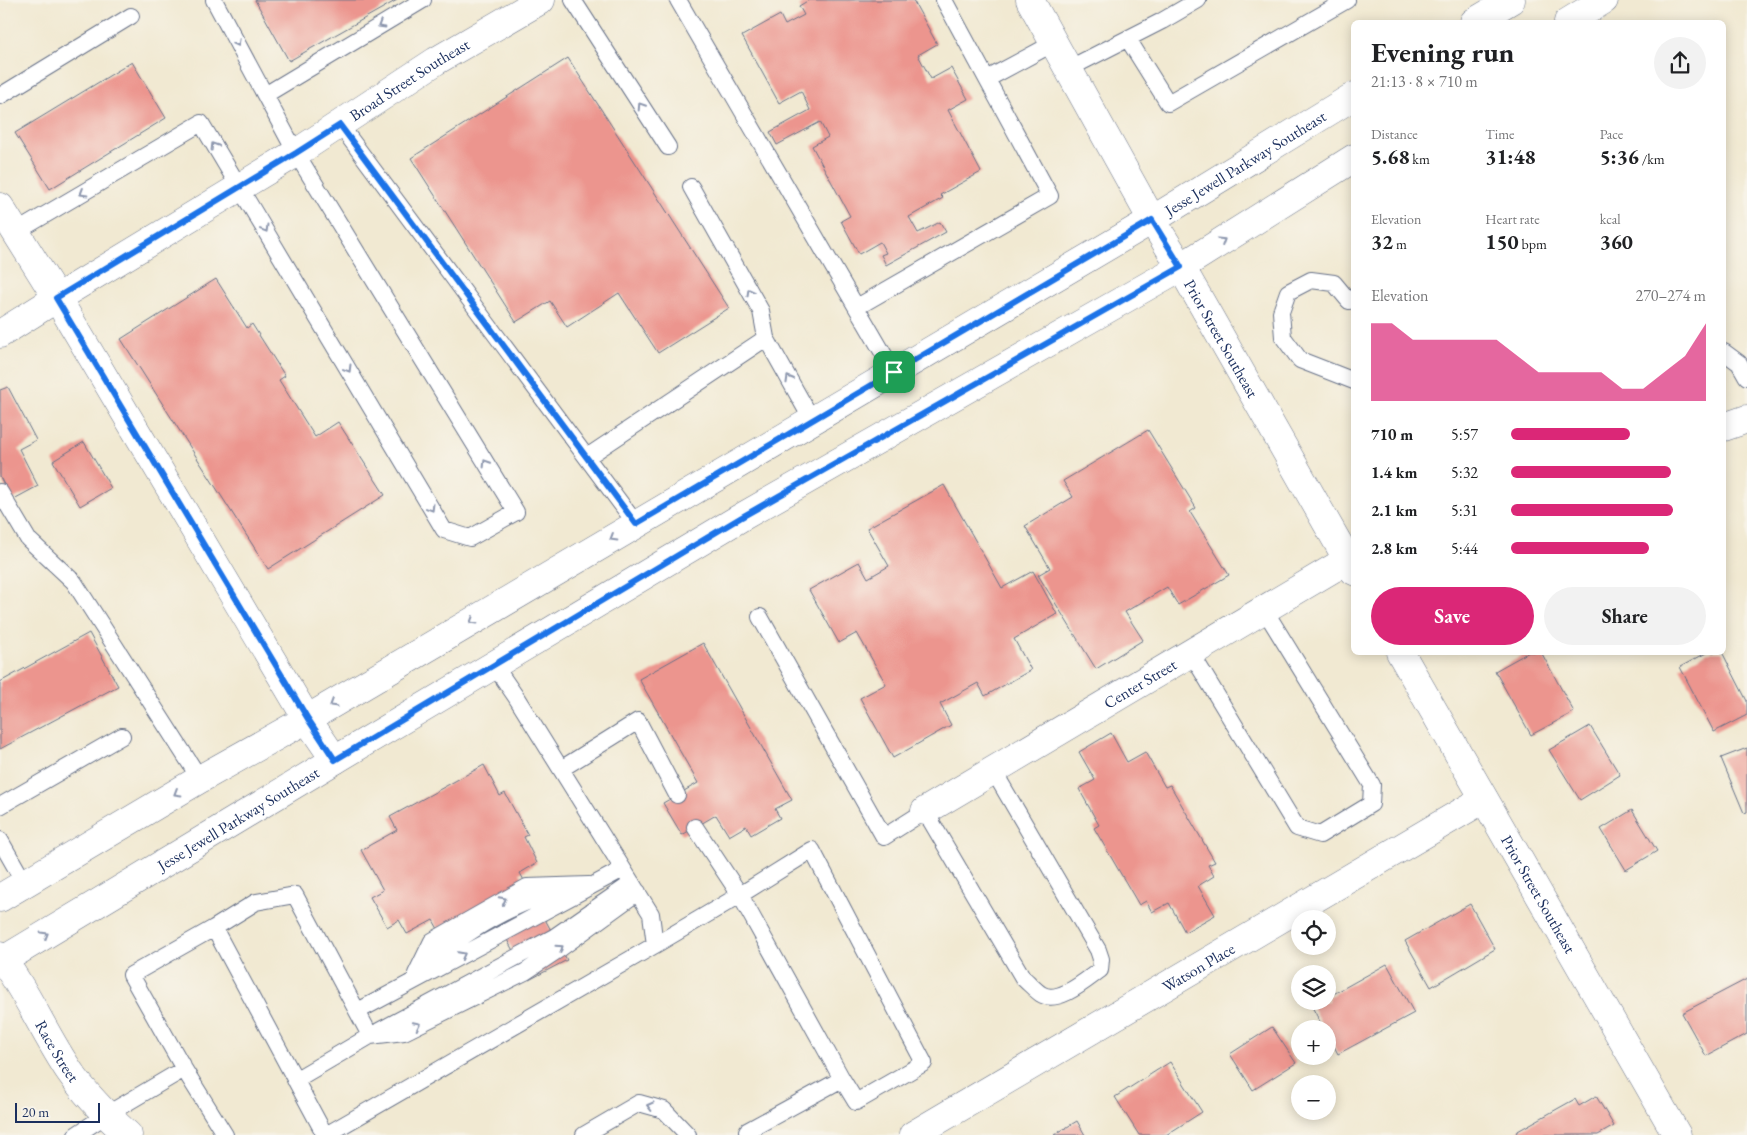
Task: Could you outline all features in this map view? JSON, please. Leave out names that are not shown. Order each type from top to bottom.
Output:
[{"type":"street","name":"Broad Street Southeast","points":[[0,334],[296,153],[436,61],[541,0]]},
{"type":"street","name":"Prior Street Southeast","points":[[1030,0],[1152,220],[1351,560]]},
{"type":"street","points":[[1477,20],[1511,0]]},
{"type":"street","points":[[1571,20],[1604,0]]},
{"type":"street","name":"Jesse Jewell Parkway Southeast","points":[[0,898],[200,780],[308,719],[1152,220],[1351,98]]},
{"type":"street","name":"Jesse Jewell Parkway Southeast","points":[[1,960],[740,518],[1181,267],[1351,160]]},
{"type":"street","points":[[0,207],[308,719],[335,760]]},
{"type":"street","name":"Center Street","points":[[925,811],[1264,609],[1351,563]]},
{"type":"street","name":"Prior Street Southeast","points":[[1402,655],[1677,1135]]},
{"type":"street","name":"Watson Place","points":[[913,1135],[1484,799]]},
{"type":"street","name":"Race Street","points":[[1,960],[71,1073],[106,1115],[128,1135]]},
{"type":"lane","points":[[16,232],[201,123],[444,530],[470,538],[516,512],[296,153],[214,0]]},
{"type":"lane","points":[[265,95],[423,0]]},
{"type":"lane","points":[[573,0],[668,147]]},
{"type":"lane","points":[[678,0],[894,372]]},
{"type":"lane","points":[[857,307],[1050,196],[944,0]]},
{"type":"lane","points":[[1068,69],[1162,21],[1198,0]]},
{"type":"lane","points":[[1128,38],[1168,103],[1347,0]]},
{"type":"lane","points":[[1474,20],[1478,0]]},
{"type":"lane","points":[[0,96],[131,16]]},
{"type":"lane","points":[[987,79],[1054,43]]},
{"type":"lane","points":[[340,125],[636,524]]},
{"type":"lane","points":[[691,187],[761,311],[766,338],[812,420]]},
{"type":"lane","points":[[1349,301],[1334,283],[1311,280],[1288,292],[1281,312],[1283,337],[1300,360],[1351,380]]},
{"type":"lane","points":[[587,457],[766,338]]},
{"type":"lane","points":[[1726,353],[1739,362],[1747,377]]},
{"type":"lane","points":[[0,492],[28,539],[74,582],[200,780]]},
{"type":"lane","points":[[1191,653],[1297,828],[1320,835],[1370,804],[1372,785],[1264,609]]},
{"type":"lane","points":[[760,617],[884,836],[925,811],[1023,978],[1042,995],[1058,996],[1073,989],[1100,970],[1101,959],[1098,950],[993,770]]},
{"type":"lane","points":[[494,665],[652,914],[655,945]]},
{"type":"lane","points":[[561,769],[638,722],[677,795]]},
{"type":"lane","points":[[0,806],[122,736]]},
{"type":"lane","points":[[214,928],[325,1135],[655,945],[740,894],[812,850],[924,1063],[856,1102],[740,894],[695,827]]},
{"type":"lane","points":[[0,840],[25,884]]},
{"type":"lane","points":[[398,989],[439,953],[495,918],[534,900],[630,879]]},
{"type":"lane","points":[[368,1031],[404,1032],[525,972],[561,948],[630,879]]},
{"type":"lane","points":[[295,1080],[368,1031],[630,879]]},
{"type":"lane","points":[[358,1011],[587,888]]},
{"type":"lane","points":[[225,1135],[184,1069],[131,975],[256,902],[295,896],[368,1031]]},
{"type":"lane","points":[[76,1135],[184,1069]]},
{"type":"lane","points":[[747,1131],[842,1079]]},
{"type":"lane","points":[[584,1135],[639,1104],[664,1110],[688,1135]]},
{"type":"building","points":[[255,0],[397,0],[289,61]]},
{"type":"building","points":[[809,0],[913,0],[937,44],[918,55],[931,79],[951,68],[968,99],[948,110],[981,172],[940,195],[943,198],[909,217],[918,233],[940,222],[946,232],[886,265],[881,255],[886,253],[880,242],[859,254],[841,221],[850,216],[812,146],[828,137],[820,122],[777,145],[770,132],[810,110],[801,91],[779,103],[742,36],[780,15],[785,25],[804,15],[799,6]]},
{"type":"building","points":[[568,58],[729,308],[658,353],[619,293],[567,327],[550,301],[516,322],[411,158]]},
{"type":"building","points":[[132,62],[166,118],[50,189],[15,133]]},
{"type":"building","points":[[216,279],[247,328],[252,324],[285,376],[279,380],[315,437],[338,422],[385,495],[268,569],[121,339]]},
{"type":"building","points":[[8,387],[36,440],[19,449],[38,486],[12,500],[0,477],[0,390]]},
{"type":"building","points":[[1148,430],[1196,508],[1190,512],[1229,575],[1178,605],[1167,587],[1125,612],[1143,640],[1096,669],[1038,575],[1050,568],[1025,526],[1073,497],[1063,481]]},
{"type":"building","points":[[84,442],[111,488],[80,506],[53,461]]},
{"type":"building","points":[[944,485],[1002,588],[1033,571],[1057,614],[1014,639],[1031,670],[985,696],[978,683],[940,704],[951,725],[893,758],[860,698],[886,684],[857,633],[839,643],[809,590],[859,562],[868,578],[889,566],[867,528]]},
{"type":"building","points":[[89,633],[118,686],[0,749],[0,682]]},
{"type":"building","points":[[703,643],[792,800],[775,809],[780,818],[751,835],[746,826],[729,836],[716,815],[682,835],[663,803],[698,783],[639,679]]},
{"type":"building","points":[[1524,655],[1543,655],[1574,712],[1531,735],[1495,671]]},
{"type":"building","points":[[1702,655],[1724,655],[1747,701],[1747,715],[1714,732],[1680,667]]},
{"type":"building","points":[[1590,726],[1620,775],[1580,800],[1549,750]]},
{"type":"building","points":[[1111,733],[1127,762],[1145,752],[1165,787],[1170,785],[1215,862],[1208,865],[1214,876],[1198,886],[1215,915],[1185,932],[1169,903],[1152,912],[1146,901],[1139,905],[1094,828],[1099,825],[1079,789],[1095,780],[1079,752]]},
{"type":"building","points":[[1747,748],[1747,812],[1744,813],[1721,758]]},
{"type":"building","points":[[484,765],[500,796],[505,793],[528,835],[524,837],[537,863],[520,873],[567,960],[529,980],[487,903],[438,929],[433,920],[407,934],[399,920],[387,927],[370,897],[383,890],[361,850],[397,830],[390,817]]},
{"type":"building","points":[[1632,810],[1657,851],[1626,870],[1601,829]]},
{"type":"building","points":[[1470,904],[1495,949],[1431,987],[1405,941]]},
{"type":"building","points":[[1387,964],[1414,1013],[1338,1054],[1336,1050],[1336,1020],[1319,1020],[1314,1010],[1336,1010],[1336,993]]},
{"type":"building","points":[[1747,979],[1747,1034],[1706,1056],[1682,1013]]},
{"type":"building","points":[[1272,1027],[1291,1056],[1291,1065],[1293,1065],[1253,1090],[1230,1054]]},
{"type":"building","points":[[1170,1062],[1202,1112],[1166,1135],[1139,1135],[1115,1097]]},
{"type":"building","points":[[1596,1096],[1614,1126],[1598,1135],[1518,1135],[1516,1132],[1575,1099],[1579,1106]]},
{"type":"building","points":[[1077,1121],[1085,1135],[1054,1135]]},
{"type":"route","points":[[340,125],[636,524],[894,372],[1152,220],[1181,267],[740,518],[335,760],[308,719],[56,298],[340,125]]}]
